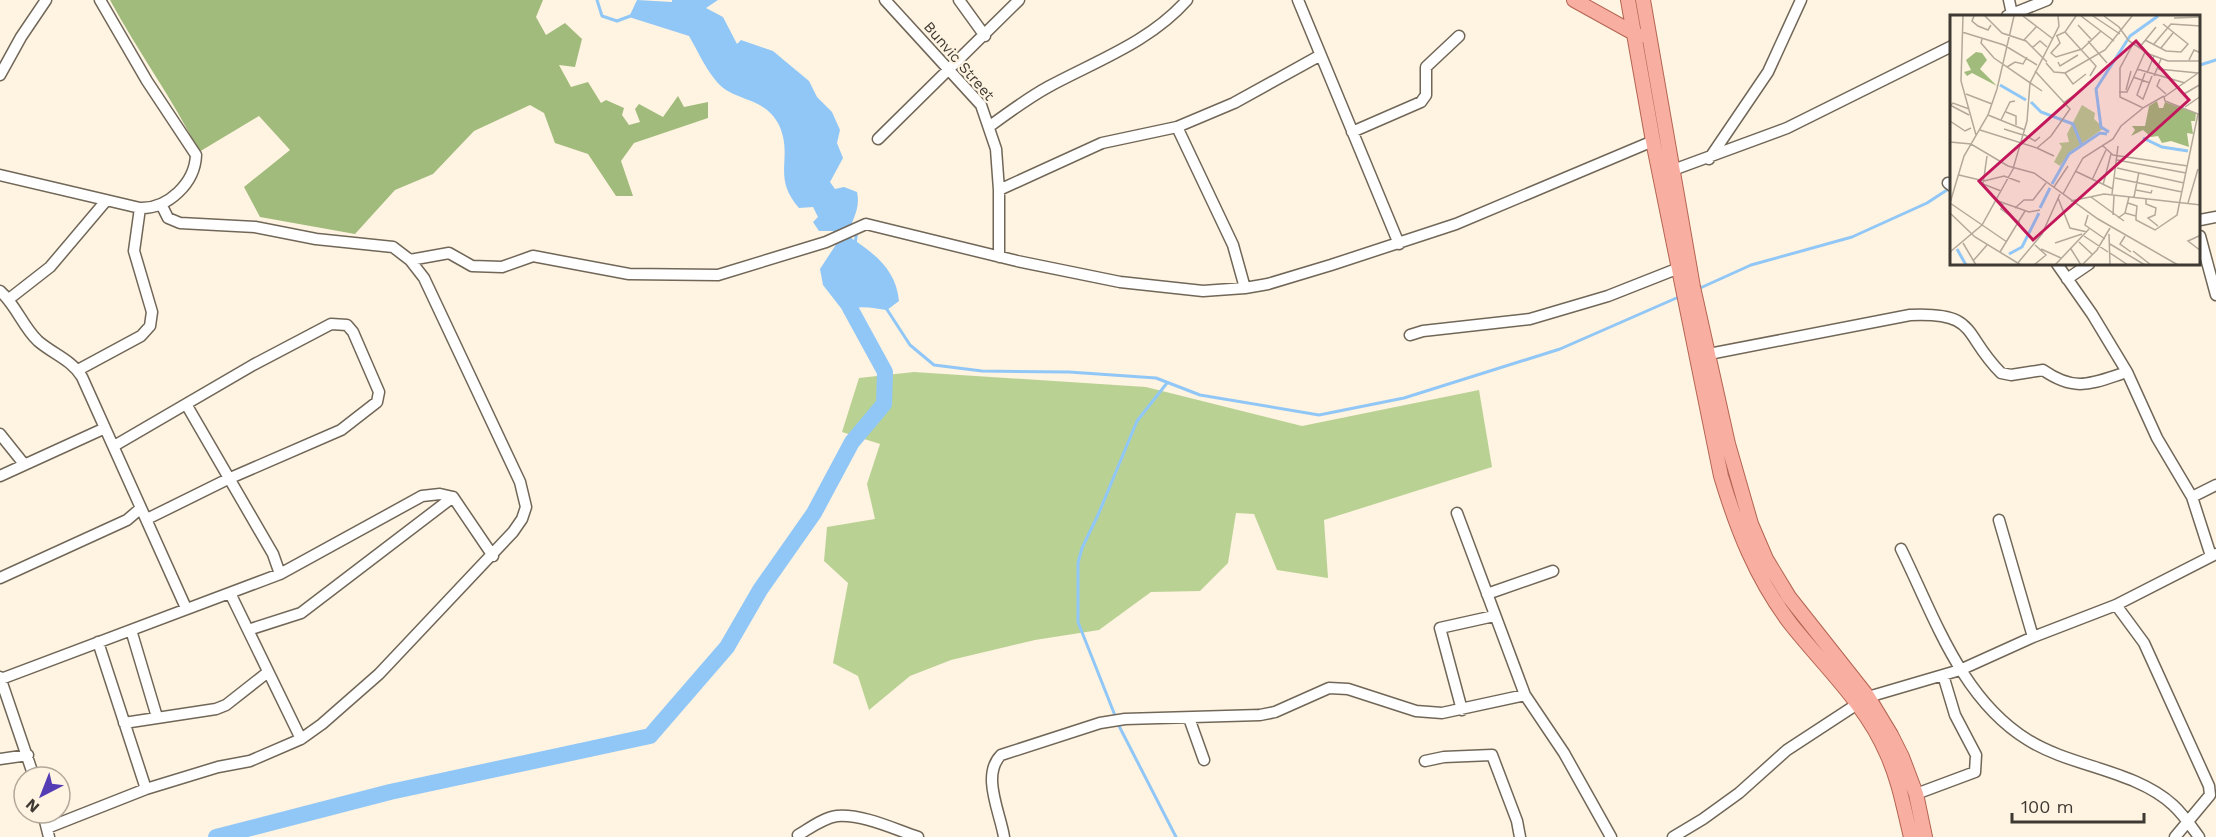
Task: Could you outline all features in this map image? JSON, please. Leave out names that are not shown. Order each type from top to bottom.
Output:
[{"type":"main road","points":[[1574,0],[1635,36],[1650,36]]},
{"type":"main road","points":[[1628,0],[1679,268],[1709,354],[1728,444],[1751,524],[1766,559],[1796,607],[1902,757],[1916,794],[1925,837]]},
{"type":"main road","points":[[1643,0],[1673,170],[1689,295],[1721,476],[1747,553],[1788,620],[1863,701],[1887,753],[1911,837]]},
{"type":"street","points":[[0,75],[21,37],[46,0]]},
{"type":"street","points":[[0,175],[105,202],[140,208],[162,206],[189,178],[195,167],[196,155],[147,81],[100,0]]},
{"type":"street","name":"Bunvic Street","points":[[885,0],[981,105],[996,149],[999,190],[999,257]]},
{"type":"street","points":[[958,0],[985,36]]},
{"type":"street","points":[[878,139],[1019,0]]},
{"type":"street","points":[[990,126],[1046,88],[1159,28],[1187,0]]},
{"type":"street","points":[[1298,0],[1319,56],[1398,244]]},
{"type":"street","points":[[1709,159],[1768,72],[1801,0]]},
{"type":"street","points":[[2009,0],[2009,15],[2047,0]]},
{"type":"street","points":[[1352,132],[1421,102],[1426,95],[1426,67],[1460,36]]},
{"type":"street","points":[[1673,170],[1709,159],[1844,101],[1950,47]]},
{"type":"street","points":[[999,190],[1102,143],[1177,127],[1234,103],[1319,56]]},
{"type":"street","points":[[1177,127],[1233,245],[1245,288]]},
{"type":"street","points":[[411,260],[449,253],[472,266],[501,267],[534,256],[629,274],[718,275],[825,242],[866,224],[999,257],[1151,286],[1203,291],[1245,288],[1268,284],[1456,224],[1653,141]]},
{"type":"street","points":[[9,300],[50,267],[105,202]]},
{"type":"street","points":[[48,832],[146,789],[219,767],[250,761],[301,739],[346,704],[379,674],[493,556],[522,519],[526,507],[520,482],[424,278],[411,260],[393,247],[316,239],[255,227],[180,223],[168,218],[162,206]]},
{"type":"street","points":[[78,370],[141,336],[150,326],[152,312],[134,251],[140,208]]},
{"type":"street","points":[[2201,220],[2216,217]]},
{"type":"street","points":[[2201,243],[2216,295]]},
{"type":"street","points":[[1673,837],[1739,793],[1787,750],[1863,701],[1960,670],[2116,605],[2214,555],[2192,497],[2157,438],[2127,372],[2058,266]]},
{"type":"street","points":[[2067,279],[2086,266]]},
{"type":"street","points":[[1410,335],[1423,331],[1530,319],[1608,296],[1679,268]]},
{"type":"street","points":[[0,291],[38,340],[78,370],[186,608]]},
{"type":"street","points":[[1709,354],[1910,315],[1929,314],[1947,316],[1964,324],[2001,373],[2011,375],[2043,370],[2060,382],[2077,386],[2127,372]]},
{"type":"street","points":[[114,446],[331,324],[347,325],[352,332],[379,392],[377,402],[341,429],[228,479],[147,519]]},
{"type":"street","points":[[186,404],[273,554],[280,574]]},
{"type":"street","points":[[0,476],[104,429]]},
{"type":"street","points":[[0,434],[24,464]]},
{"type":"street","points":[[2192,497],[2216,485]]},
{"type":"street","points":[[31,765],[0,678],[280,574],[422,496],[440,494],[453,497],[493,556]]},
{"type":"street","points":[[248,630],[301,613],[453,497]]},
{"type":"street","points":[[0,578],[127,520],[141,508]]},
{"type":"street","points":[[1457,513],[1525,695],[1564,753],[1611,837]]},
{"type":"street","points":[[1999,520],[2033,638]]},
{"type":"street","points":[[1901,549],[1960,670],[1989,706],[2028,741],[2156,792],[2174,805],[2199,837]]},
{"type":"street","points":[[1487,594],[1553,571]]},
{"type":"street","points":[[230,593],[301,739]]},
{"type":"street","points":[[2116,605],[2144,643],[2209,786],[2210,795],[2175,837]]},
{"type":"street","points":[[1462,710],[1440,628],[1494,616]]},
{"type":"street","points":[[131,630],[158,717]]},
{"type":"street","points":[[98,642],[146,789]]},
{"type":"street","points":[[124,723],[216,710],[226,705],[268,672]]},
{"type":"street","points":[[1916,794],[1975,772],[1976,755],[1955,715],[1943,675]]},
{"type":"street","points":[[1004,837],[991,776],[993,763],[1001,755],[1100,723],[1125,718],[1260,716],[1275,712],[1329,688],[1348,689],[1416,711],[1442,713],[1525,695]]},
{"type":"street","points":[[1188,718],[1204,760]]},
{"type":"street","points":[[0,759],[28,755]]},
{"type":"street","points":[[1425,761],[1444,757],[1492,755],[1517,821],[1520,837]]},
{"type":"street","points":[[798,835],[825,819],[837,816],[860,818],[918,837]]},
{"type":"green space","points":[[110,0],[543,0],[536,17],[546,35],[565,23],[582,39],[575,67],[559,65],[571,87],[588,82],[601,103],[606,100],[624,108],[622,115],[629,125],[640,122],[635,109],[639,104],[663,117],[678,96],[684,107],[708,102],[708,118],[634,143],[621,161],[633,196],[616,196],[588,154],[555,143],[544,113],[530,105],[474,131],[433,174],[395,190],[355,234],[260,217],[244,187],[290,150],[259,116],[199,152]]},
{"type":"green space","points":[[914,372],[1146,387],[1302,426],[1479,390],[1492,467],[1324,520],[1328,578],[1277,570],[1254,514],[1236,513],[1228,563],[1200,591],[1151,592],[1099,630],[1035,640],[951,660],[910,676],[869,710],[858,676],[833,663],[848,583],[824,561],[827,527],[875,519],[867,484],[880,444],[842,432],[859,378]]},
{"type":"water","points":[[637,0],[672,2],[672,0],[718,0],[706,8],[723,17],[737,44],[741,40],[773,51],[809,81],[817,97],[832,112],[840,130],[837,143],[843,158],[830,182],[835,189],[844,187],[857,192],[857,210],[848,236],[882,263],[893,280],[899,301],[887,310],[859,307],[844,312],[823,285],[820,269],[837,243],[833,231],[819,231],[813,222],[818,217],[813,207],[799,208],[791,197],[784,176],[783,137],[774,117],[756,103],[720,85],[705,65],[689,36],[629,17]]},
{"type":"waterway","points":[[597,0],[602,16],[617,21],[633,15]]},
{"type":"waterway","points":[[2201,65],[2216,60]]},
{"type":"waterway","points":[[1698,289],[1751,265],[1852,237],[1927,203],[1950,188]]},
{"type":"waterway","points":[[855,244],[857,230]]},
{"type":"waterway","points":[[886,308],[910,345],[934,365],[982,371],[1069,372],[1156,378],[1200,395],[1319,415],[1404,398],[1560,349],[1681,296]]},
{"type":"waterway","points":[[216,837],[390,792],[650,736],[727,647],[760,590],[814,513],[852,442],[884,404],[885,372],[850,308]]},
{"type":"waterway","points":[[1116,718],[1078,622],[1078,563],[1082,548],[1137,421],[1167,383]]},
{"type":"waterway","points":[[1118,724],[1176,837]]}]
